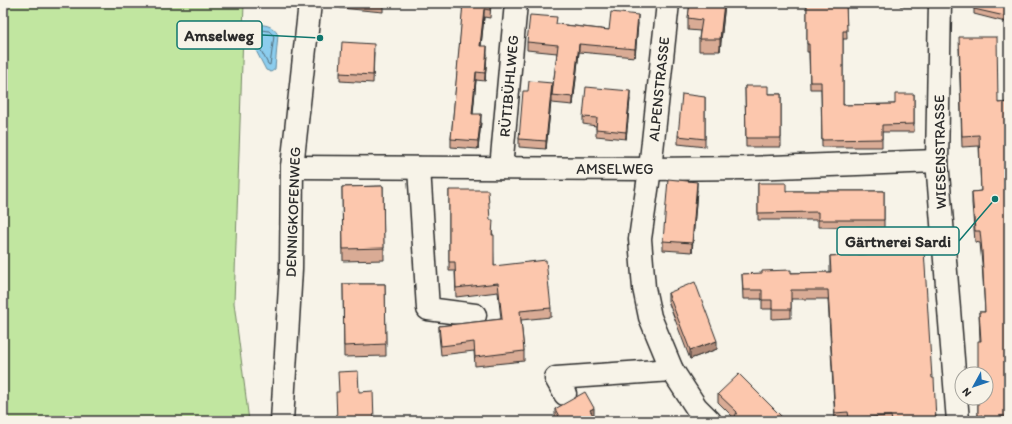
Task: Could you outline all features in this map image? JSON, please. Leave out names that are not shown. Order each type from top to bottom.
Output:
[{"type":"street","name":"DENNIGKOFENWEG","points":[[282,421],[291,269],[292,167],[310,3]]},
{"type":"street","name":"RÜTIBÜHLWEG","points":[[501,168],[516,3]]},
{"type":"street","name":"ALPENSTRASSE","points":[[668,3],[650,169],[640,240],[644,288],[650,317],[672,370],[696,407],[710,421]]},
{"type":"street","name":"WIESENSTRASSE","points":[[940,3],[937,161],[958,421]]},
{"type":"street","name":"AMSELWEG","points":[[292,167],[650,169],[755,168],[937,161]]},
{"type":"street","points":[[419,168],[428,309],[475,315]]},
{"type":"street","points":[[565,394],[556,378],[672,370]]},
{"type":"green space","points":[[3,3],[244,3],[234,303],[249,421],[3,421]]},
{"type":"water","points":[[254,25],[271,27],[278,35],[275,69],[271,72],[266,70],[248,35]]},
{"type":"building","points":[[463,3],[490,3],[490,10],[484,9],[480,46],[487,46],[485,73],[476,72],[472,114],[481,114],[478,141],[451,139]]},
{"type":"building","points":[[690,3],[724,3],[720,39],[699,39],[702,20],[688,18]]},
{"type":"building","points":[[807,3],[846,3],[847,31],[843,31],[843,105],[895,104],[895,94],[914,94],[914,124],[882,125],[882,139],[822,140],[821,82],[810,82],[809,44],[807,44]]},
{"type":"building","points":[[974,3],[1009,3],[1009,17],[974,9]]},
{"type":"building","points":[[611,12],[638,15],[635,49],[579,44],[573,97],[552,95],[558,45],[527,42],[530,15],[557,17],[556,24],[609,30]]},
{"type":"building","points":[[959,37],[997,37],[998,103],[1009,102],[1009,231],[1007,231],[1009,250],[1009,416],[1000,416],[1000,421],[982,421],[982,415],[978,416],[978,406],[994,406],[994,366],[978,366],[978,341],[981,341],[979,312],[985,312],[980,231],[975,231],[972,192],[981,191],[979,135],[962,136]]},
{"type":"building","points":[[342,42],[374,44],[373,75],[340,73]]},
{"type":"building","points":[[529,81],[552,83],[546,141],[519,139],[523,91],[528,91]]},
{"type":"building","points":[[745,86],[768,86],[768,94],[781,94],[781,138],[746,138]]},
{"type":"building","points":[[586,87],[630,91],[626,132],[596,129],[597,118],[583,117]]},
{"type":"building","points":[[682,94],[705,97],[705,139],[678,136]]},
{"type":"building","points":[[668,179],[697,182],[692,243],[663,241]]},
{"type":"building","points":[[758,183],[786,183],[786,191],[884,191],[884,220],[818,220],[818,212],[758,213]]},
{"type":"building","points":[[383,186],[384,248],[343,249],[342,187]]},
{"type":"building","points":[[449,190],[488,190],[490,220],[493,220],[492,235],[494,235],[494,266],[546,260],[551,308],[520,311],[524,351],[475,357],[474,342],[441,346],[439,326],[502,319],[498,283],[456,288],[455,262],[449,262]]},
{"type":"building","points":[[918,234],[919,250],[924,250],[936,421],[892,421],[891,416],[849,418],[848,412],[835,413],[828,290],[791,290],[791,309],[772,309],[772,300],[762,300],[762,290],[743,290],[742,274],[762,273],[762,271],[791,270],[791,273],[831,272],[830,256],[896,252],[895,235]]},
{"type":"building","points":[[695,282],[717,341],[690,350],[668,293]]},
{"type":"building","points":[[343,284],[385,284],[386,344],[344,346]]},
{"type":"building","points":[[358,371],[359,392],[373,391],[374,421],[337,421],[336,392],[339,392],[338,372]]},
{"type":"building","points":[[739,374],[782,417],[778,421],[745,421],[744,419],[733,421],[737,412],[718,394]]},
{"type":"building","points":[[585,392],[594,408],[590,410],[596,421],[558,421],[560,418],[555,409]]},
{"type":"place","name":"Amselweg","points":[[320,38]]},
{"type":"place","name":"Gärtnerei Sardi","points":[[995,199]]}]
